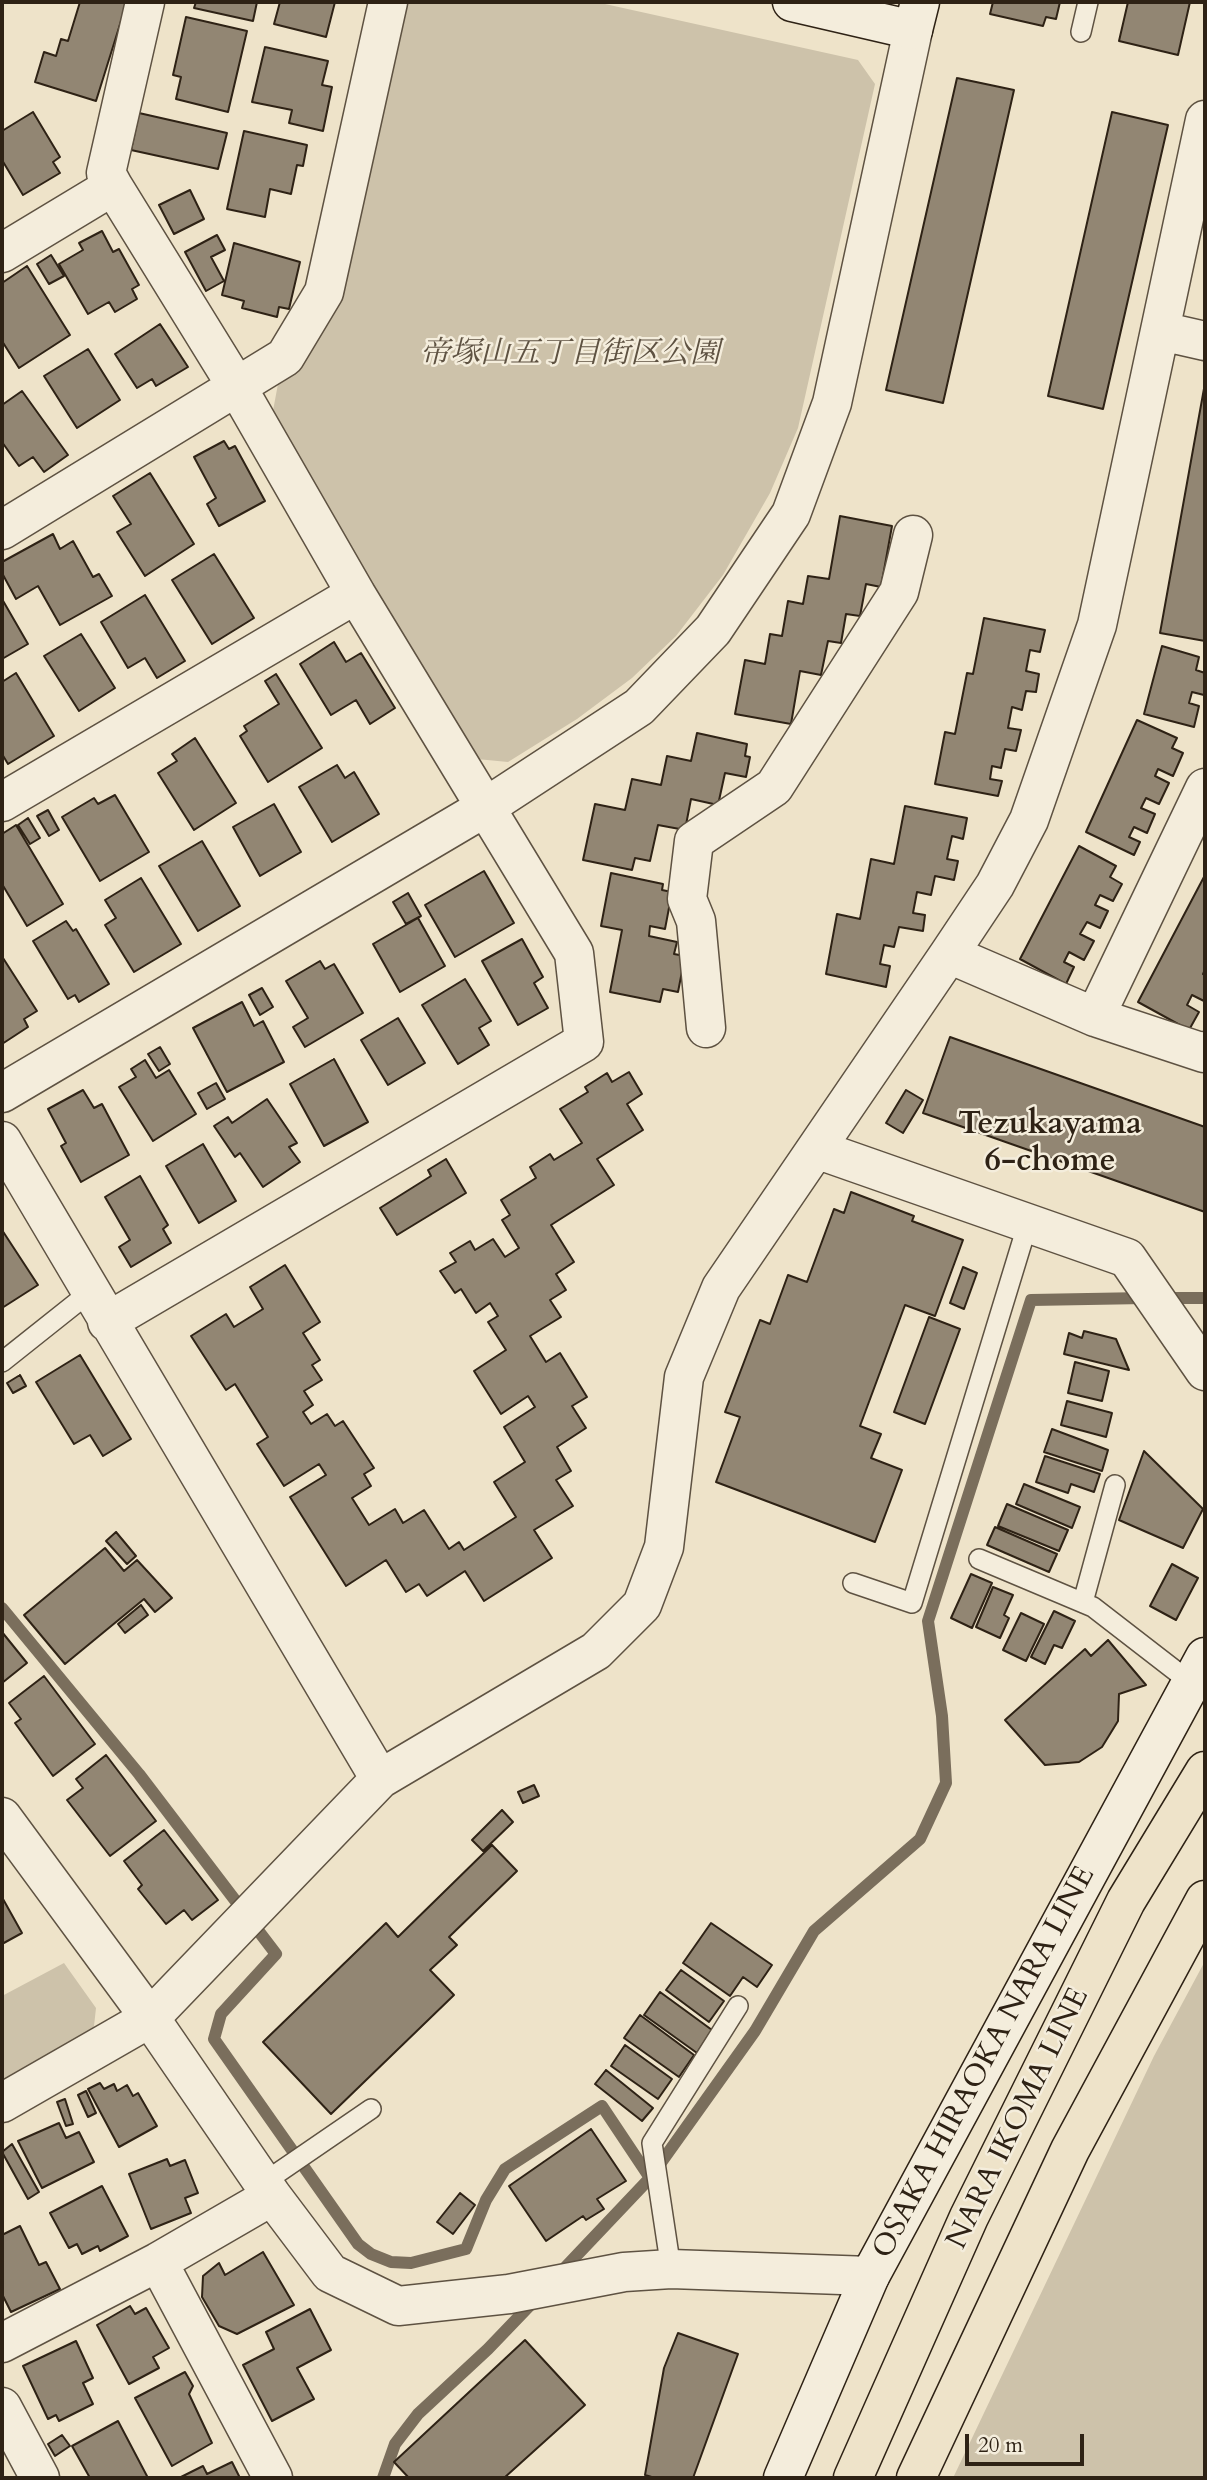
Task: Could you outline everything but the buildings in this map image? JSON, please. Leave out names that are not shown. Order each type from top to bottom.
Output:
[{"type":"main road","name":"NARA IKOMA LINE","points":[[853,2478],[969,2217],[1126,1901],[1205,1771]]},
{"type":"main road","name":"NARA IKOMA LINE","points":[[916,2478],[1070,2150],[1205,1900]]},
{"type":"street","points":[[99,1307],[584,1042],[574,953],[356,594],[237,387],[106,173],[145,2]]},
{"type":"street","points":[[2,530],[285,357],[324,292],[388,2]]},
{"type":"street","points":[[2,1093],[486,807],[639,707],[713,630],[791,514],[832,403],[917,16],[792,2]]},
{"type":"street","points":[[2,2103],[150,2018],[380,1779],[596,1651],[642,1605],[664,1547],[684,1377],[721,1288],[995,885],[1029,820],[1097,625],[1205,120]]},
{"type":"street","points":[[2,253],[113,186]]},
{"type":"street","points":[[1161,331],[1205,341]]},
{"type":"street","points":[[706,1028],[695,921],[687,899],[694,841],[774,787],[899,592],[913,535]]},
{"type":"street","points":[[2,802],[356,594]]},
{"type":"street","points":[[1095,1017],[1205,788]]},
{"type":"street","points":[[949,954],[1095,1017],[1205,1053]]},
{"type":"street","points":[[2,1141],[380,1779]]},
{"type":"street","points":[[816,1149],[1027,1226],[1126,1258],[1205,1371]]},
{"type":"street","name":"OSAKA HIRAOKA NARA LINE","points":[[783,2478],[870,2276],[1198,1669]]},
{"type":"street","points":[[2,1817],[150,2018],[268,2189],[330,2273],[398,2306],[509,2294],[593,2275],[671,2269],[870,2276]]},
{"type":"street","points":[[2,2343],[158,2262],[268,2189]]},
{"type":"street","points":[[158,2262],[274,2478]]},
{"type":"street","points":[[2,2407],[40,2478]]},
{"type":"lane","points":[[1081,32],[1088,2]]},
{"type":"lane","points":[[853,1583],[912,1603],[1027,1226]]},
{"type":"lane","points":[[2,1362],[99,1307]]},
{"type":"lane","points":[[1083,1602],[1115,1485]]},
{"type":"lane","points":[[979,1559],[1093,1607],[1198,1669]]},
{"type":"lane","points":[[671,2269],[652,2143],[738,2006]]},
{"type":"lane","points":[[268,2189],[371,2109]]},
{"type":"green space","name":"帝塚山五丁目街区公園","points":[[407,2],[596,2],[858,60],[875,84],[798,428],[770,493],[723,575],[676,636],[632,678],[577,719],[508,762],[477,759],[272,416],[278,384],[307,355],[329,323],[343,286]]},
{"type":"green space","points":[[1205,1961],[1205,2478],[953,2478],[1154,2056]]},
{"type":"green space","points":[[64,1963],[96,2008],[93,2035],[2,2084],[2,1996]]},
{"type":"waterway","points":[[559,2274],[650,2178],[755,2031],[814,1931],[920,1839],[946,1783],[942,1716],[928,1621],[1031,1300],[1145,1298]]},
{"type":"waterway","points":[[1164,1298],[1205,1298]]},
{"type":"waterway","points":[[2,1608],[139,1774],[276,1954],[221,2014],[214,2039],[358,2244],[371,2254],[391,2262],[411,2263],[466,2249],[486,2200],[505,2169],[602,2106],[650,2178]]},
{"type":"waterway","points":[[383,2478],[395,2444],[418,2414],[488,2349],[535,2300]]},
{"type":"district","name":"Tezukayama 6-chome","points":[[1050,1144]]}]
